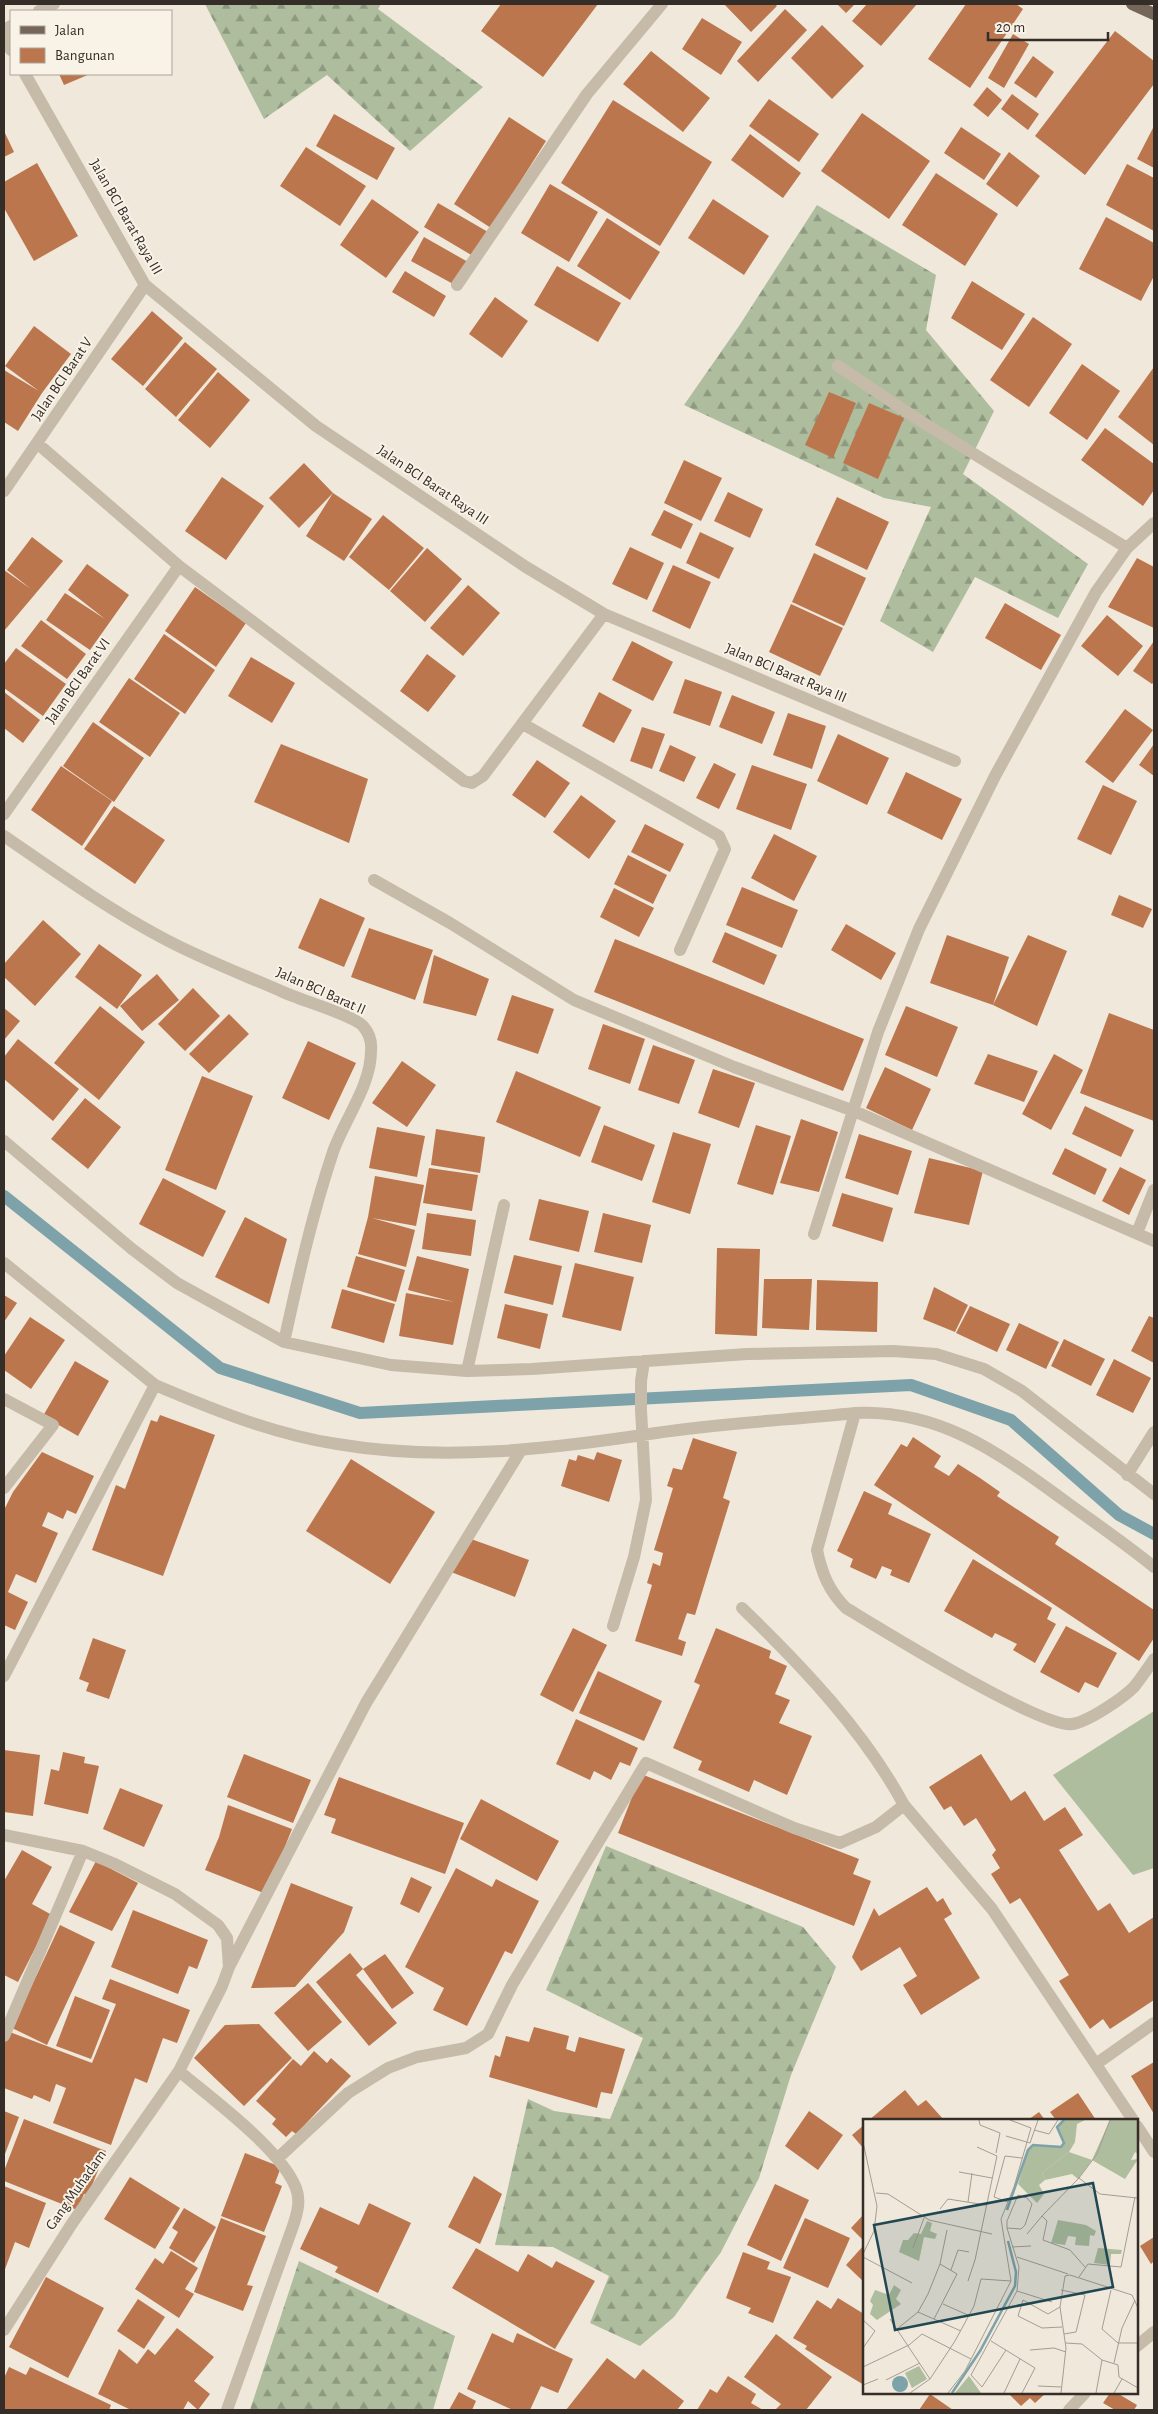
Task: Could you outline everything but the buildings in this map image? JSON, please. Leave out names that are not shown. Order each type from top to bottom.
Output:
[{"type":"main road","points":[[1132,4],[1154,14]]},
{"type":"street","points":[[41,10],[54,4]]},
{"type":"street","points":[[457,285],[587,94],[662,4]]},
{"type":"street","points":[[4,36],[10,48]]},
{"type":"street","name":"Jalan BCI Barat Raya III","points":[[26,75],[145,285],[316,426],[526,567],[604,614],[955,761]]},
{"type":"street","name":"Jalan BCI Barat V","points":[[4,491],[38,444],[145,285]]},
{"type":"street","points":[[838,366],[919,420],[1127,548]]},
{"type":"street","points":[[38,444],[179,566],[458,778],[472,783],[477,781],[523,724],[604,614]]},
{"type":"street","points":[[814,1234],[878,1032],[919,929],[995,776],[1096,592],[1127,548],[1154,523]]},
{"type":"street","name":"Jalan BCI Barat VI","points":[[4,814],[179,566]]},
{"type":"street","points":[[523,724],[719,836],[725,849],[680,950]]},
{"type":"street","name":"Jalan BCI Barat II","points":[[4,836],[85,892],[160,937],[354,1021],[362,1025],[370,1037],[372,1051],[366,1079],[340,1132],[312,1215],[284,1342]]},
{"type":"street","points":[[374,880],[435,914],[574,1000],[734,1067],[854,1111],[1154,1241]]},
{"type":"street","points":[[4,1141],[132,1249],[177,1283],[284,1342],[391,1365],[467,1371],[746,1354],[893,1351],[936,1354],[984,1370],[1022,1391],[1127,1475],[1154,1494]]},
{"type":"street","points":[[1136,1233],[1154,1190]]},
{"type":"street","points":[[467,1371],[504,1205]]},
{"type":"street","points":[[4,1263],[155,1385],[231,1417],[338,1444],[415,1452],[521,1450],[655,1433],[875,1412],[923,1420],[954,1430],[1000,1454],[1154,1567]]},
{"type":"street","points":[[613,1626],[634,1557],[646,1500],[641,1410],[641,1381],[644,1361]]},
{"type":"street","points":[[4,1676],[155,1385]]},
{"type":"street","points":[[4,1399],[53,1425],[4,1488]]},
{"type":"street","points":[[855,1413],[817,1550],[822,1572],[833,1594],[846,1608],[980,1686],[1054,1722],[1072,1724],[1096,1714],[1133,1688],[1154,1659]]},
{"type":"street","points":[[1127,1475],[1154,1432]]},
{"type":"street","name":"Gang Muhadam","points":[[4,2330],[73,2222],[179,2071],[222,1986],[229,1967],[366,1703],[521,1450]]},
{"type":"street","points":[[742,1608],[808,1676],[843,1717],[888,1777],[904,1805],[992,1909],[1132,2119]]},
{"type":"street","points":[[278,2158],[348,2093],[388,2068],[418,2057],[466,2048],[488,2034],[512,1985],[646,1763],[794,1828],[840,1843],[876,1827],[904,1805]]},
{"type":"street","points":[[4,1835],[83,1851],[115,1864],[175,1894],[199,1909],[218,1925],[227,1938],[229,1967]]},
{"type":"street","points":[[4,2036],[83,1851]]},
{"type":"street","points":[[1096,2064],[1154,2023]]},
{"type":"street","points":[[179,2071],[278,2158],[296,2189],[297,2212],[227,2410]]},
{"type":"street","points":[[1138,2128],[1154,2152]]},
{"type":"street","points":[[1138,2345],[1154,2332]]},
{"type":"street","points":[[1069,2410],[1084,2394]]},
{"type":"green space","points":[[205,4],[381,4],[378,9],[483,87],[410,151],[327,75],[264,119]]},
{"type":"green space","points":[[817,205],[936,275],[926,330],[994,411],[963,474],[1088,564],[1058,618],[975,577],[933,652],[880,621],[931,507],[884,498],[684,405],[739,326]]},
{"type":"green space","points":[[1154,1711],[1154,1868],[1133,1875],[1053,1775]]},
{"type":"green space","points":[[606,1846],[803,1927],[836,1967],[791,2075],[759,2178],[721,2252],[674,2317],[640,2346],[590,2323],[609,2276],[553,2247],[495,2245],[528,2099],[554,2111],[610,2119],[643,2038],[546,1990]]},
{"type":"green space","points":[[299,2261],[455,2336],[433,2410],[250,2410]]},
{"type":"waterway","points":[[4,1196],[220,1368],[360,1413],[911,1385],[1011,1420],[1119,1515],[1154,1534]]}]
